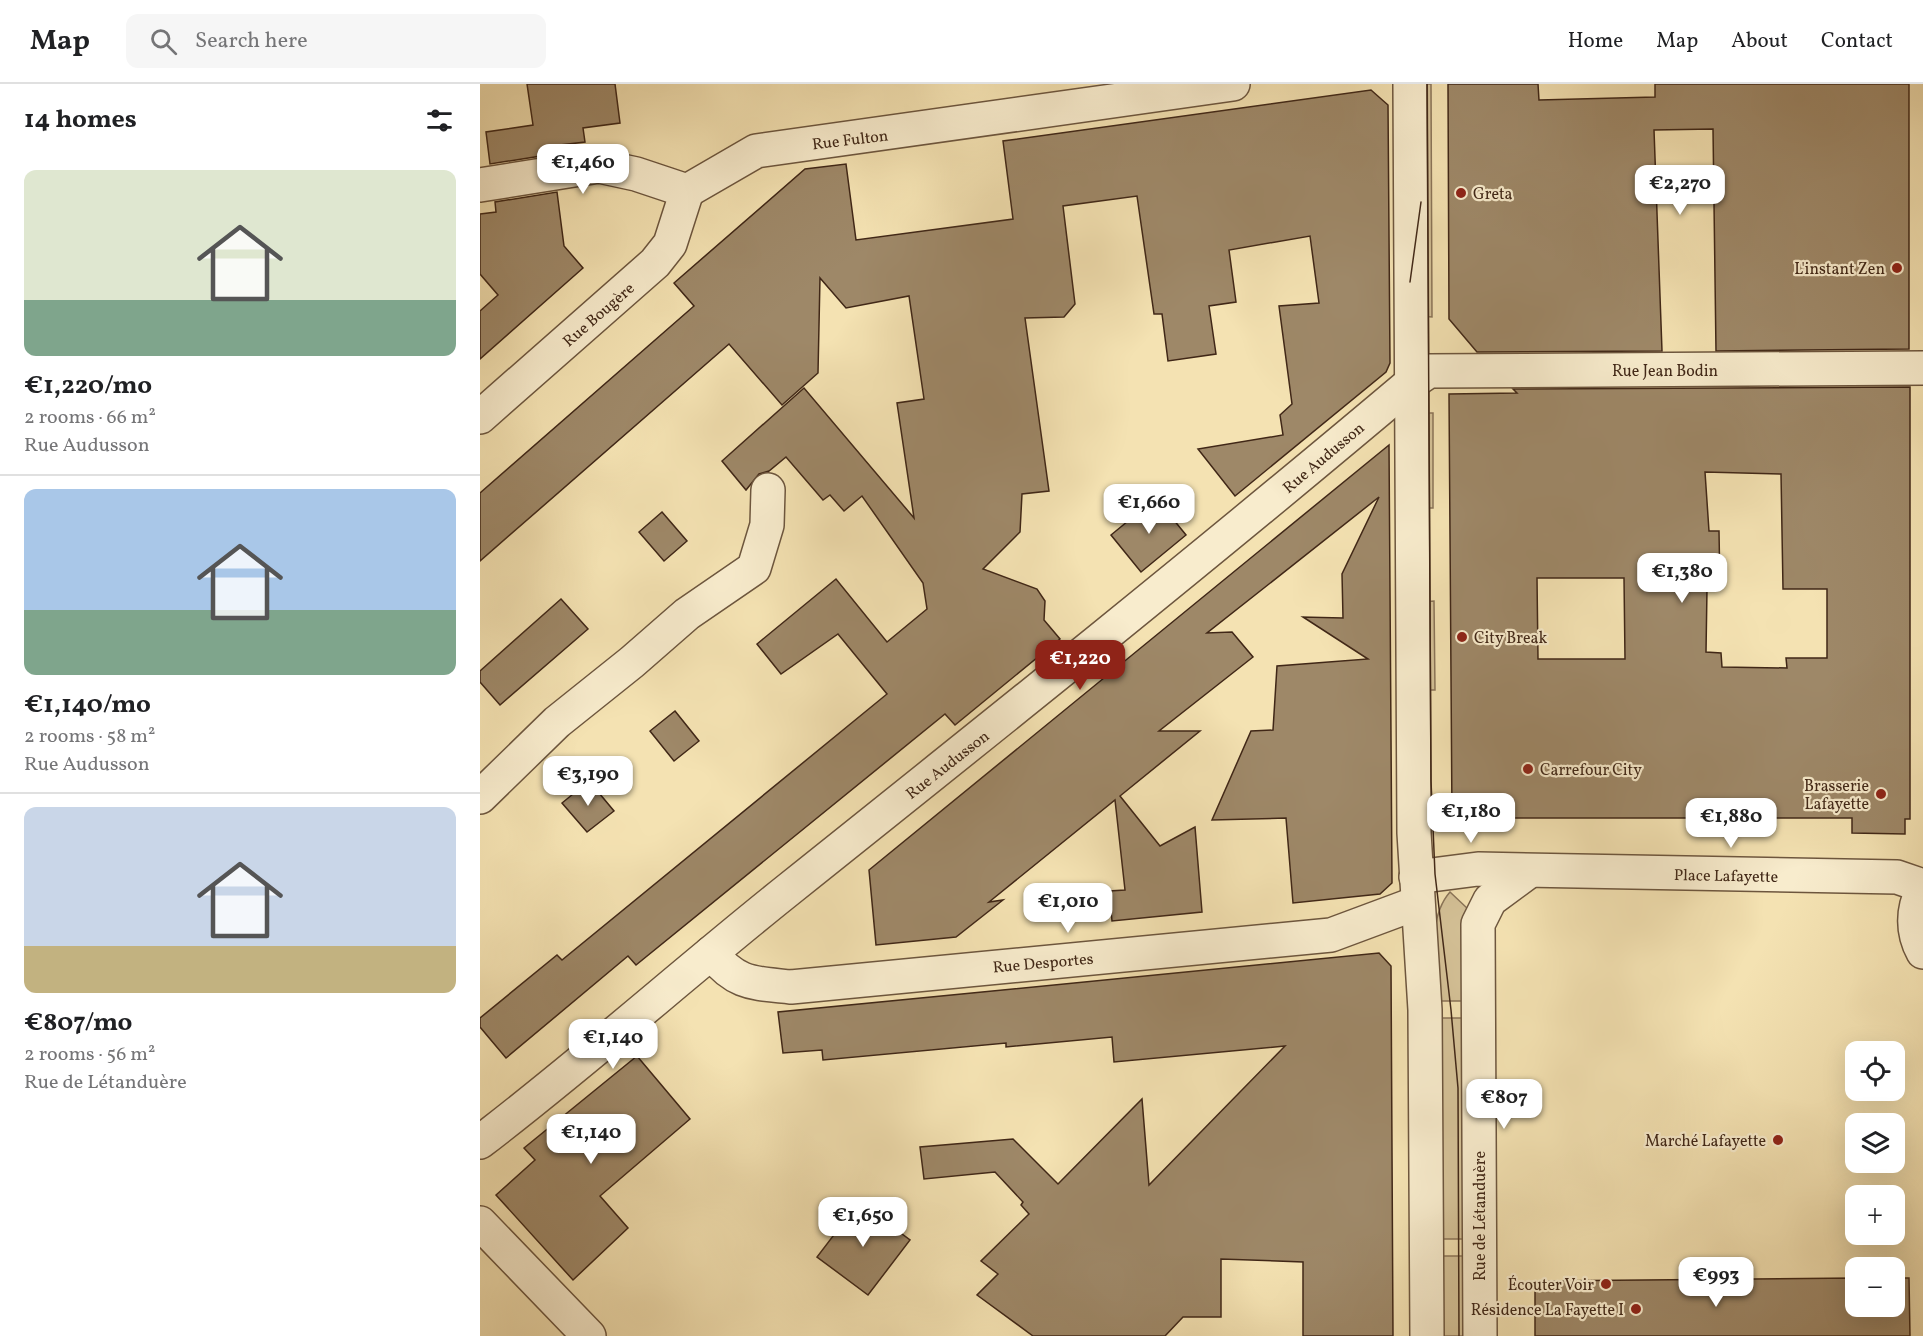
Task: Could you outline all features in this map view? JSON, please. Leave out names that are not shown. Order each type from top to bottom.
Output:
[{"type":"street","name":"Rue Fulton","points":[[687,192],[756,151],[1233,84]]},
{"type":"street","points":[[1410,84],[1417,890],[1425,1011],[1427,1336]]},
{"type":"street","points":[[480,185],[599,166],[636,174],[687,192]]},
{"type":"street","name":"Rue Bougère","points":[[480,417],[655,263],[670,244],[687,192]]},
{"type":"street","name":"Rue Jean Bodin","points":[[1411,383],[1429,371],[1923,369]]},
{"type":"street","name":"Rue Audusson","points":[[480,1142],[572,1071],[711,953],[1040,690],[1411,383]]},
{"type":"street","points":[[480,797],[557,722],[687,614],[754,568],[767,525],[768,490]]},
{"type":"street","name":"Place Lafayette","points":[[1417,890],[1478,869],[1528,872],[1898,877],[1923,888]]},
{"type":"street","name":"Rue de Létanduère","points":[[1480,1336],[1477,935],[1480,917],[1490,900],[1528,872]]},
{"type":"street","points":[[1923,888],[1914,920],[1915,931],[1923,952]]},
{"type":"street","name":"Rue Desportes","points":[[711,953],[729,974],[752,982],[792,987],[1330,935],[1417,890]]},
{"type":"street","points":[[480,1223],[589,1336]]},
{"type":"shaded area","points":[[1419,84],[1431,84],[1432,317],[1420,316]]},
{"type":"shaded area","points":[[1421,413],[1433,413],[1433,508],[1421,508]]},
{"type":"shaded area","points":[[1434,601],[1435,690],[1422,690],[1422,602]]},
{"type":"shaded area","points":[[1450,892],[1468,909],[1468,1001],[1436,1001],[1435,929],[1443,903]]},
{"type":"shaded area","points":[[1436,1018],[1468,1018],[1468,1239],[1437,1239]]},
{"type":"shaded area","points":[[1437,1256],[1469,1256],[1469,1336],[1437,1336]]},
{"type":"building","points":[[527,84],[615,84],[620,123],[583,128],[585,142],[552,146],[553,154],[490,164],[486,132],[533,125]]},
{"type":"building","points":[[1448,84],[1538,84],[1539,100],[1655,97],[1655,84],[1909,84],[1909,349],[1716,351],[1713,129],[1654,130],[1662,351],[1477,352],[1449,319]]},
{"type":"building","points":[[1371,90],[1388,105],[1390,363],[1386,372],[1235,496],[1198,449],[1283,435],[1280,415],[1292,404],[1279,306],[1319,303],[1310,236],[1229,250],[1236,302],[1209,306],[1216,354],[1168,361],[1162,314],[1154,314],[1137,196],[1063,206],[1075,304],[1064,317],[1025,318],[1049,491],[1022,494],[1020,532],[983,569],[1037,589],[1045,601],[1044,620],[1060,639],[955,725],[945,714],[636,965],[628,956],[506,1058],[480,1027],[480,1018],[557,955],[562,960],[887,694],[838,634],[781,674],[757,644],[836,579],[887,642],[927,609],[923,583],[862,496],[844,511],[830,495],[823,500],[786,457],[769,471],[759,474],[746,490],[722,461],[804,388],[914,518],[897,403],[924,399],[909,296],[846,308],[820,278],[818,373],[782,405],[729,344],[480,561],[480,493],[694,306],[674,283],[805,169],[846,164],[856,240],[1013,219],[1003,141]]},
{"type":"building","points":[[557,192],[564,246],[583,268],[480,359],[480,311],[498,295],[480,274],[480,214],[496,212],[495,202]]},
{"type":"building","points":[[1910,387],[1910,819],[1905,819],[1905,834],[1852,833],[1852,818],[1452,818],[1449,394],[1517,393],[1513,389]],"holes":[[[1705,472],[1781,474],[1783,589],[1827,589],[1827,658],[1786,658],[1787,668],[1722,667],[1721,653],[1706,652],[1707,589],[1720,589],[1719,531],[1709,531]],[[1537,578],[1624,578],[1625,659],[1538,659]]]},
{"type":"building","points":[[1389,445],[1392,883],[1380,894],[1293,903],[1286,818],[1212,820],[1251,731],[1273,730],[1277,666],[1368,659],[1303,617],[1343,618],[1342,574],[1379,497],[1207,633],[1232,632],[1253,657],[1159,731],[1200,731],[1120,796],[1160,846],[1195,827],[1202,912],[1112,921],[1109,891],[1125,890],[1115,800],[989,902],[1003,900],[956,937],[876,945],[869,870]]},
{"type":"building","points":[[1156,498],[1186,535],[1141,572],[1111,535]]},
{"type":"building","points":[[662,512],[687,541],[664,561],[639,532]]},
{"type":"building","points":[[561,599],[588,629],[500,705],[480,682],[480,671]]},
{"type":"building","points":[[675,711],[699,741],[674,761],[650,731]]},
{"type":"building","points":[[589,781],[614,811],[587,832],[562,803]]},
{"type":"building","points":[[1379,953],[1391,966],[1393,1336],[1303,1336],[1303,1262],[1221,1259],[1221,1317],[1183,1317],[1165,1336],[1033,1336],[977,1295],[998,1274],[981,1261],[1029,1214],[1021,1205],[1023,1202],[995,1172],[924,1179],[920,1147],[1013,1139],[1058,1184],[1142,1099],[1149,1185],[1285,1046],[1114,1062],[1112,1037],[1006,1047],[1006,1043],[823,1060],[822,1050],[783,1053],[778,1012]]},
{"type":"building","points":[[637,1056],[690,1119],[600,1196],[628,1228],[573,1280],[496,1195],[535,1160],[524,1148]]},
{"type":"building","points":[[859,1202],[910,1240],[868,1295],[817,1257]]},
{"type":"building","name":"Résidence La Fayette I","points":[[1845,1278],[1845,1317],[1905,1317],[1905,1278],[1909,1278],[1910,1336],[1535,1336],[1535,1281]]},
{"type":"tram line","points":[[1427,84],[1431,781],[1435,874],[1458,1088],[1459,1336]]},
{"type":"tram line","points":[[1410,282],[1421,202]]},
{"type":"place","name":"Greta","points":[[1461,193]]},
{"type":"place","name":"L'instant Zen","points":[[1897,268]]},
{"type":"place","name":"City Break","points":[[1462,637]]},
{"type":"place","name":"Carrefour City","points":[[1528,769]]},
{"type":"place","name":"Brasserie Lafayette","points":[[1881,794]]},
{"type":"place","name":"Marché Lafayette","points":[[1778,1140]]},
{"type":"place","name":"Écouter Voir","points":[[1606,1284]]},
{"type":"place","name":"Résidence La Fayette I","points":[[1636,1309]]}]
